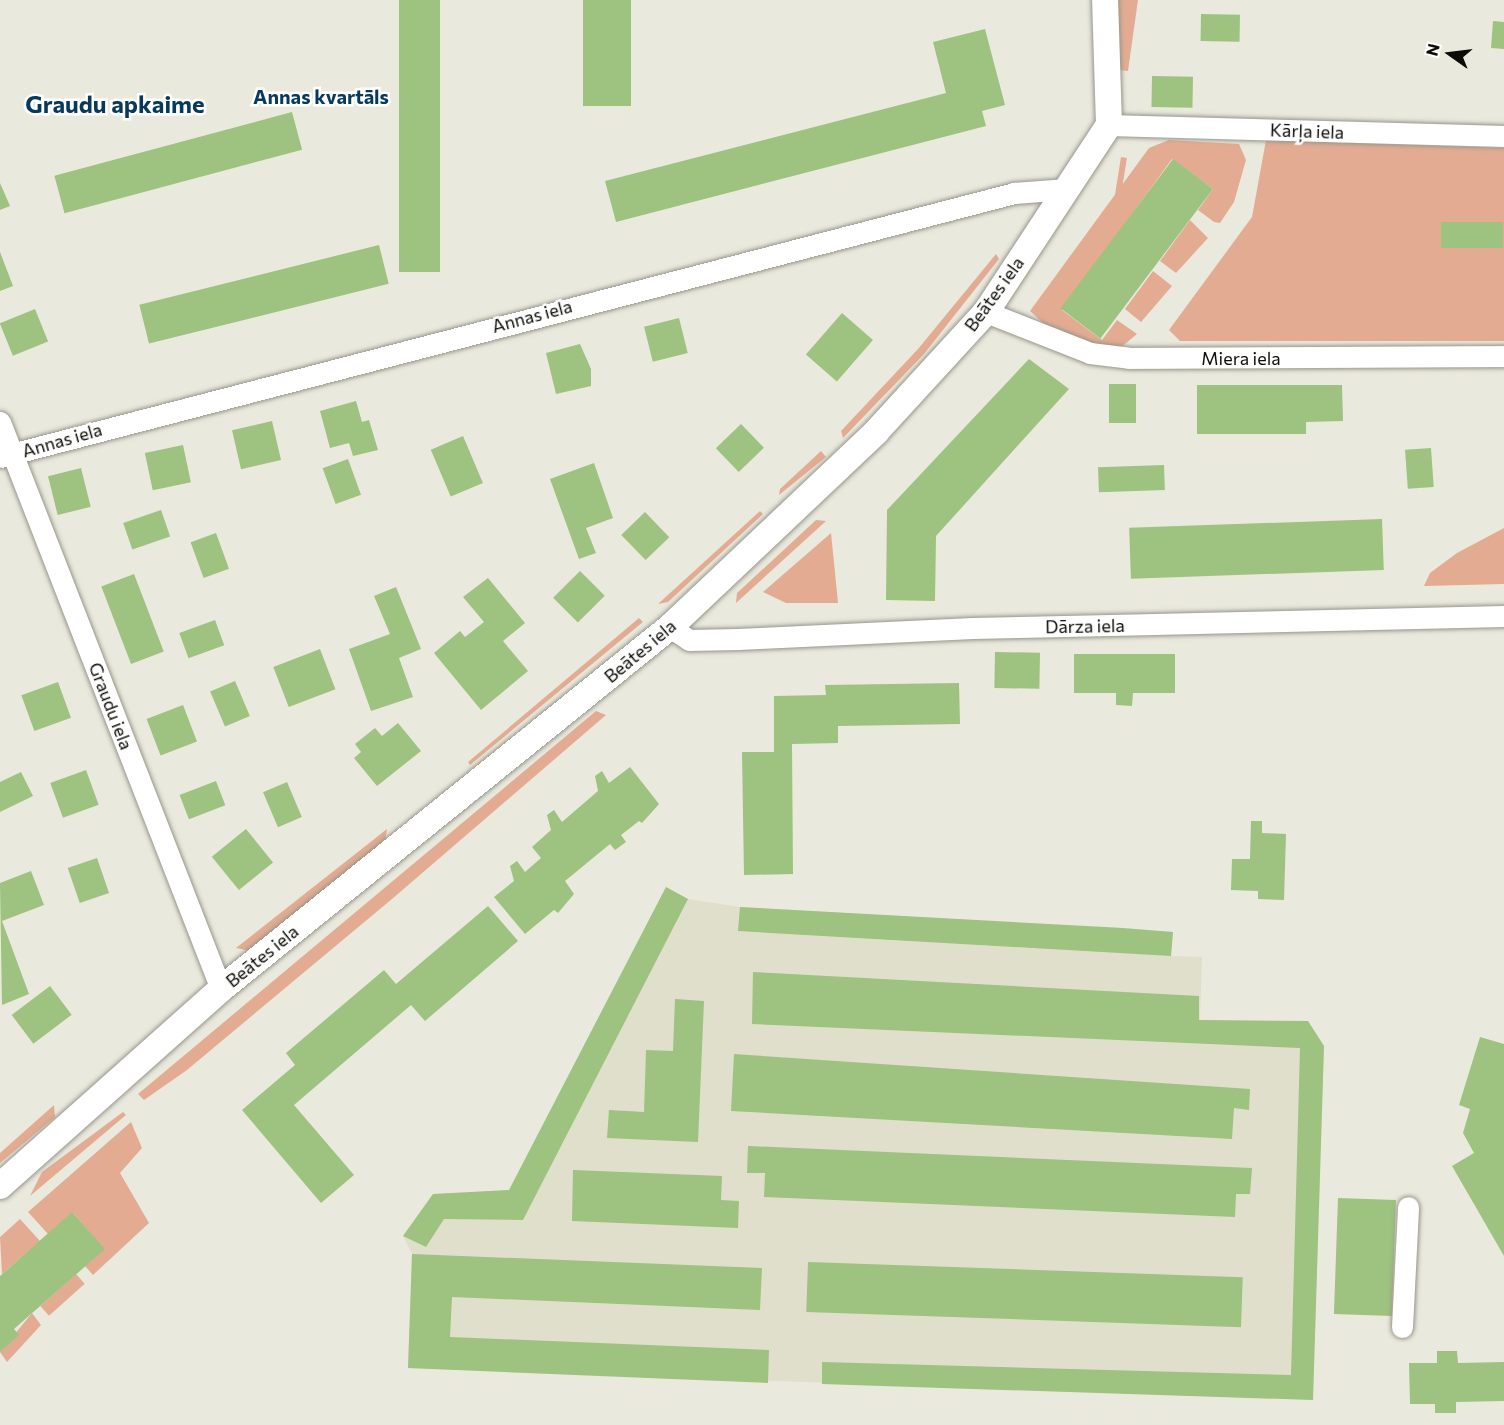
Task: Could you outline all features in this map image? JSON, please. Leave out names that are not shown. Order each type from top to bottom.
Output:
[{"type":"street","points":[[1105,0],[1110,125]]},
{"type":"street","name":"Kārļa iela","points":[[1110,125],[1504,136]]},
{"type":"street","name":"Beātes iela","points":[[0,1186],[221,990],[670,627],[876,432],[986,312],[1110,125]]},
{"type":"street","name":"Annas iela","points":[[6,455],[1014,193],[1067,189]]},
{"type":"street","name":"Miera iela","points":[[986,312],[1090,353],[1129,358],[1504,356]]},
{"type":"street","name":"Graudu iela","points":[[0,422],[6,455],[221,990]]},
{"type":"street","name":"Dārza iela","points":[[670,627],[689,640],[718,640],[1504,616]]},
{"type":"street","points":[[1402,1327],[1408,1207]]},
{"type":"shaded area","points":[[1117,0],[1138,0],[1128,71],[1118,70]]},
{"type":"shaded area","points":[[1169,140],[1239,144],[1246,160],[1234,202],[1220,223],[1214,222],[1198,210],[1213,189],[1172,159],[1062,310],[1102,340],[1117,320],[1137,334],[1120,348],[1104,350],[1057,336],[1030,311],[1149,148]]},
{"type":"shaded area","points":[[1266,140],[1504,148],[1504,341],[1180,341],[1169,330],[1252,217]]},
{"type":"shaded area","points":[[1121,157],[1127,158],[1101,323],[1095,322]]},
{"type":"shaded area","points":[[1190,220],[1208,238],[1176,273],[1160,261]]},
{"type":"shaded area","points":[[996,254],[999,259],[924,354],[843,438],[841,431],[918,349]]},
{"type":"shaded area","points":[[1153,271],[1172,286],[1141,322],[1125,309]]},
{"type":"shaded area","points":[[821,451],[826,457],[779,495],[780,489]]},
{"type":"shaded area","points":[[760,511],[763,514],[668,602],[658,604]]},
{"type":"shaded area","points":[[816,520],[826,521],[736,603],[737,593]]},
{"type":"shaded area","points":[[1504,528],[1504,584],[1424,586],[1430,573],[1457,553]]},
{"type":"shaded area","points":[[831,533],[838,603],[786,603],[763,592]]},
{"type":"shaded area","points":[[639,618],[643,622],[470,765],[468,762]]},
{"type":"shaded area","points":[[596,711],[606,715],[392,899],[187,1070],[144,1100],[138,1094]]},
{"type":"shaded area","points":[[387,829],[385,842],[251,951],[236,948]]},
{"type":"shaded area","points":[[666,887],[688,899],[740,907],[1173,932],[1171,956],[1202,957],[1200,1020],[1308,1021],[1324,1046],[1313,1400],[408,1368],[412,1254],[403,1236],[433,1194],[509,1190]]},
{"type":"shaded area","points":[[54,1105],[55,1117],[0,1163],[0,1153]]},
{"type":"shaded area","points":[[123,1112],[126,1115],[30,1196],[42,1172]]},
{"type":"shaded area","points":[[131,1122],[142,1148],[120,1173],[149,1223],[93,1275],[85,1266],[104,1249],[73,1213],[48,1234],[28,1212]]},
{"type":"shaded area","points":[[20,1219],[40,1241],[2,1274],[0,1237]]},
{"type":"shaded area","points":[[76,1274],[85,1284],[49,1316],[40,1306]]},
{"type":"shaded area","points":[[32,1313],[41,1325],[7,1362],[0,1352]]},
{"type":"building","points":[[399,0],[440,0],[440,272],[399,272]]},
{"type":"building","points":[[583,0],[631,0],[631,106],[583,106]]},
{"type":"building","points":[[1201,14],[1240,15],[1240,42],[1201,41]]},
{"type":"building","points":[[1493,21],[1504,22],[1504,49],[1491,48]]},
{"type":"building","points":[[985,29],[1005,105],[982,111],[986,126],[616,222],[605,181],[946,93],[933,42]]},
{"type":"building","points":[[1152,76],[1193,77],[1192,108],[1151,107]]},
{"type":"building","points":[[292,112],[302,150],[64,213],[54,176]]},
{"type":"building","points":[[1173,159],[1213,189],[1100,338],[1060,308]]},
{"type":"building","points":[[0,183],[10,206],[0,210]]},
{"type":"building","points":[[1441,222],[1503,222],[1503,248],[1441,248]]},
{"type":"building","points":[[379,245],[389,284],[149,344],[139,305]]},
{"type":"building","points":[[0,252],[13,286],[0,291]]},
{"type":"building","points":[[35,309],[48,341],[13,356],[0,323]]},
{"type":"building","points":[[842,313],[873,340],[837,381],[806,355]]},
{"type":"building","points":[[679,318],[688,353],[653,362],[644,327]]},
{"type":"building","points":[[580,344],[591,369],[591,386],[556,394],[546,353]]},
{"type":"building","points":[[1029,359],[1069,389],[936,536],[935,601],[886,600],[887,510]]},
{"type":"building","points":[[1109,384],[1136,384],[1136,423],[1109,423]]},
{"type":"building","points":[[1197,385],[1342,385],[1343,421],[1306,422],[1306,434],[1197,434]]},
{"type":"building","points":[[356,401],[362,422],[369,420],[378,450],[353,456],[349,443],[330,448],[320,411]]},
{"type":"building","points":[[272,421],[281,460],[241,469],[232,430]]},
{"type":"building","points":[[741,424],[764,448],[739,472],[716,448]]},
{"type":"building","points":[[463,436],[483,483],[451,497],[431,450]]},
{"type":"building","points":[[183,445],[191,482],[153,490],[145,453]]},
{"type":"building","points":[[1431,448],[1434,487],[1408,489],[1405,450]]},
{"type":"building","points":[[348,459],[361,495],[336,504],[323,468]]},
{"type":"building","points":[[594,463],[613,518],[586,528],[596,553],[579,559],[550,479]]},
{"type":"building","points":[[1164,465],[1165,490],[1099,492],[1098,467]]},
{"type":"building","points":[[81,468],[91,507],[58,515],[48,476]]},
{"type":"building","points":[[161,510],[170,536],[132,549],[123,523]]},
{"type":"building","points":[[645,512],[669,537],[646,560],[621,535]]},
{"type":"building","points":[[1382,519],[1384,570],[1131,579],[1129,528]]},
{"type":"building","points":[[216,533],[229,569],[204,578],[191,542]]},
{"type":"building","points":[[580,571],[605,596],[578,623],[553,598]]},
{"type":"building","points":[[134,574],[164,651],[131,664],[101,587]]},
{"type":"building","points":[[488,578],[525,623],[503,641],[528,671],[481,710],[434,653],[460,631],[465,637],[484,622],[463,597]]},
{"type":"building","points":[[396,587],[421,649],[399,658],[413,697],[371,711],[349,649],[390,634],[374,596]]},
{"type":"building","points":[[215,620],[224,645],[189,658],[179,633]]},
{"type":"building","points":[[320,649],[335,689],[289,707],[273,667]]},
{"type":"building","points":[[995,652],[1040,653],[1039,689],[994,688]]},
{"type":"building","points":[[1074,654],[1175,654],[1175,693],[1133,693],[1132,706],[1116,705],[1116,693],[1074,693]]},
{"type":"building","points":[[235,681],[250,716],[225,727],[210,692]]},
{"type":"building","points":[[58,682],[71,718],[34,731],[21,695]]},
{"type":"building","points":[[959,683],[960,724],[838,726],[838,743],[792,744],[793,874],[744,875],[742,752],[774,752],[774,696],[826,695],[825,685]]},
{"type":"building","points":[[183,705],[197,741],[161,755],[147,719]]},
{"type":"building","points":[[398,723],[421,751],[377,786],[354,758],[361,752],[355,744],[375,728],[382,736]]},
{"type":"building","points":[[630,767],[659,804],[642,823],[639,821],[621,835],[626,842],[615,850],[610,844],[565,881],[574,894],[558,913],[554,910],[525,934],[494,897],[514,881],[510,866],[517,861],[525,872],[541,858],[532,847],[551,830],[547,815],[554,810],[562,822],[598,791],[595,776],[602,771],[609,783]]},
{"type":"building","points":[[86,770],[99,805],[63,818],[50,783]]},
{"type":"building","points":[[21,772],[33,796],[0,812],[0,782]]},
{"type":"building","points":[[216,781],[225,805],[189,819],[180,795]]},
{"type":"building","points":[[287,782],[302,817],[278,827],[263,792]]},
{"type":"building","points":[[1251,821],[1262,821],[1262,833],[1286,834],[1284,900],[1258,899],[1258,891],[1231,890],[1232,859],[1250,859]]},
{"type":"building","points":[[246,829],[273,862],[239,890],[212,857]]},
{"type":"building","points":[[97,858],[109,893],[80,903],[68,868]]},
{"type":"building","points":[[31,871],[44,905],[2,921],[29,994],[2,1005],[0,883]]},
{"type":"building","points":[[666,887],[688,899],[523,1220],[444,1219],[426,1247],[403,1236],[433,1194],[509,1190]]},
{"type":"building","points":[[488,906],[518,941],[425,1021],[411,1005],[294,1105],[354,1175],[321,1203],[242,1110],[295,1065],[286,1053],[384,970],[396,984]]},
{"type":"building","points":[[740,907],[1173,932],[1171,956],[738,931]]},
{"type":"building","points":[[753,972],[1199,996],[1199,1020],[1308,1021],[1324,1046],[1313,1400],[822,1384],[822,1362],[1291,1375],[1300,1048],[752,1024]]},
{"type":"building","points":[[50,986],[72,1015],[33,1044],[12,1015]]},
{"type":"building","points":[[675,999],[704,1001],[698,1142],[607,1138],[609,1110],[644,1112],[646,1050],[673,1051]]},
{"type":"building","points":[[1480,1037],[1504,1044],[1504,1256],[1452,1166],[1474,1153],[1463,1133],[1470,1109],[1459,1105]]},
{"type":"building","points":[[734,1054],[1250,1089],[1249,1110],[1234,1108],[1232,1139],[731,1111]]},
{"type":"building","points":[[748,1146],[1252,1168],[1250,1194],[1236,1194],[1235,1217],[764,1197],[765,1173],[747,1173]]},
{"type":"building","points":[[573,1170],[722,1176],[721,1200],[739,1201],[738,1228],[572,1221]]},
{"type":"building","points":[[1338,1198],[1396,1200],[1392,1316],[1334,1314]]},
{"type":"building","points":[[72,1212],[105,1249],[14,1329],[19,1335],[0,1352],[0,1276]]},
{"type":"building","points":[[412,1254],[762,1268],[760,1310],[452,1297],[450,1337],[769,1350],[768,1383],[408,1368]]},
{"type":"building","points":[[808,1262],[1243,1277],[1241,1327],[806,1312]]},
{"type":"building","points":[[1437,1351],[1457,1351],[1458,1363],[1504,1362],[1504,1401],[1456,1402],[1456,1413],[1435,1413],[1435,1404],[1410,1404],[1409,1363],[1437,1363]]},
{"type":"district","name":"Annas kvartāls","points":[[321,96]]},
{"type":"district","name":"Graudu apkaime","points":[[115,104]]}]
